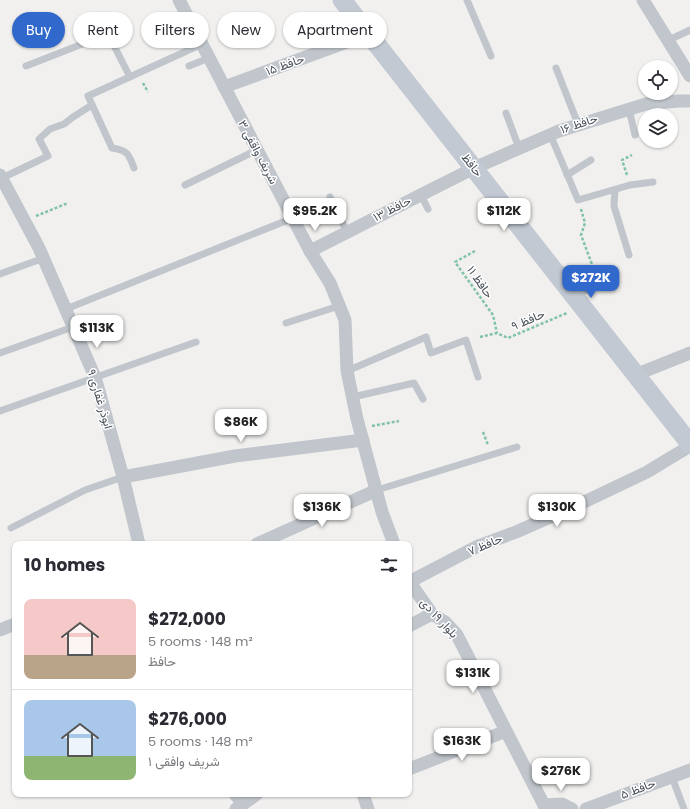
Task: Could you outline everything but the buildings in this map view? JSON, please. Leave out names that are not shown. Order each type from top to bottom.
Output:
[{"type":"main road","name":"حافظ","points":[[342,0],[352,12]]},
{"type":"main road","name":"حافظ","points":[[380,48],[690,445]]},
{"type":"street","name":"شریف واقفی ۳","points":[[179,0],[185,12]]},
{"type":"street","points":[[643,0],[690,76]]},
{"type":"street","name":"شریف واقفی ۳","points":[[204,48],[310,251],[330,283],[345,320],[347,371],[361,434],[382,512],[393,541]]},
{"type":"street","name":"حافظ ۱۵","points":[[224,87],[331,48]]},
{"type":"street","name":"حافظ ۱۶","points":[[474,168],[550,134],[578,124],[646,104],[690,101]]},
{"type":"street","name":"حافظ ۱۳","points":[[310,251],[474,168]]},
{"type":"street","name":"ابوذر غفاری ۹","points":[[1,176],[44,258],[95,377],[123,477],[138,541]]},
{"type":"street","points":[[577,300],[599,281]]},
{"type":"street","points":[[635,375],[690,353]]},
{"type":"street","points":[[123,477],[361,434]]},
{"type":"street","name":"حافظ ۷","points":[[412,580],[478,546],[516,532],[569,509],[647,472],[690,445]]},
{"type":"street","points":[[264,541],[377,490]]},
{"type":"street","name":"بلوار ۱۹ دی","points":[[412,586],[432,614],[445,622],[457,635],[545,807]]},
{"type":"street","points":[[412,624],[432,614]]},
{"type":"street","points":[[0,630],[12,625]]},
{"type":"street","points":[[412,768],[506,731]]},
{"type":"street","name":"حافظ ۵","points":[[586,809],[690,770]]},
{"type":"street","points":[[236,797],[240,807],[253,797]]},
{"type":"street","points":[[364,797],[368,809]]},
{"type":"street","points":[[545,807],[562,804],[572,809]]},
{"type":"lane","points":[[467,0],[490,56]]},
{"type":"lane","points":[[669,40],[690,30]]},
{"type":"lane","points":[[26,66],[108,34],[130,77]]},
{"type":"lane","points":[[134,168],[130,155],[121,149],[112,148],[88,96],[193,48]]},
{"type":"lane","points":[[189,66],[209,58]]},
{"type":"lane","points":[[556,68],[578,124]]},
{"type":"lane","points":[[1,176],[48,156],[39,139],[50,129],[64,124],[92,105]]},
{"type":"lane","points":[[629,109],[636,135]]},
{"type":"lane","points":[[506,113],[519,148]]},
{"type":"lane","points":[[550,134],[578,200],[630,185],[652,182]]},
{"type":"lane","points":[[185,185],[257,150]]},
{"type":"lane","points":[[567,175],[591,160]]},
{"type":"lane","points":[[615,190],[614,206],[630,255]]},
{"type":"lane","points":[[421,195],[428,209]]},
{"type":"lane","points":[[330,197],[347,232]]},
{"type":"lane","points":[[66,310],[293,218]]},
{"type":"lane","points":[[0,274],[44,258]]},
{"type":"lane","points":[[286,323],[339,306]]},
{"type":"lane","points":[[0,353],[73,327]]},
{"type":"lane","points":[[347,371],[426,337],[431,353],[466,340],[478,377]]},
{"type":"lane","points":[[0,411],[196,342]]},
{"type":"lane","points":[[353,397],[414,383],[423,399]]},
{"type":"lane","points":[[377,490],[517,447]]},
{"type":"lane","points":[[11,528],[85,490],[123,477]]},
{"type":"lane","points":[[672,777],[684,809]]},
{"type":"path","points":[[630,185],[622,160],[632,155]]},
{"type":"path","points":[[578,200],[585,223],[580,235],[593,267],[586,270]]},
{"type":"path","points":[[25,221],[68,203]]},
{"type":"path","name":"حافظ ۱۱","points":[[475,251],[456,262],[493,315],[496,333]]},
{"type":"path","name":"حافظ ۹","points":[[480,337],[496,333],[508,338],[577,300]]},
{"type":"path","points":[[361,434],[399,421]]}]
